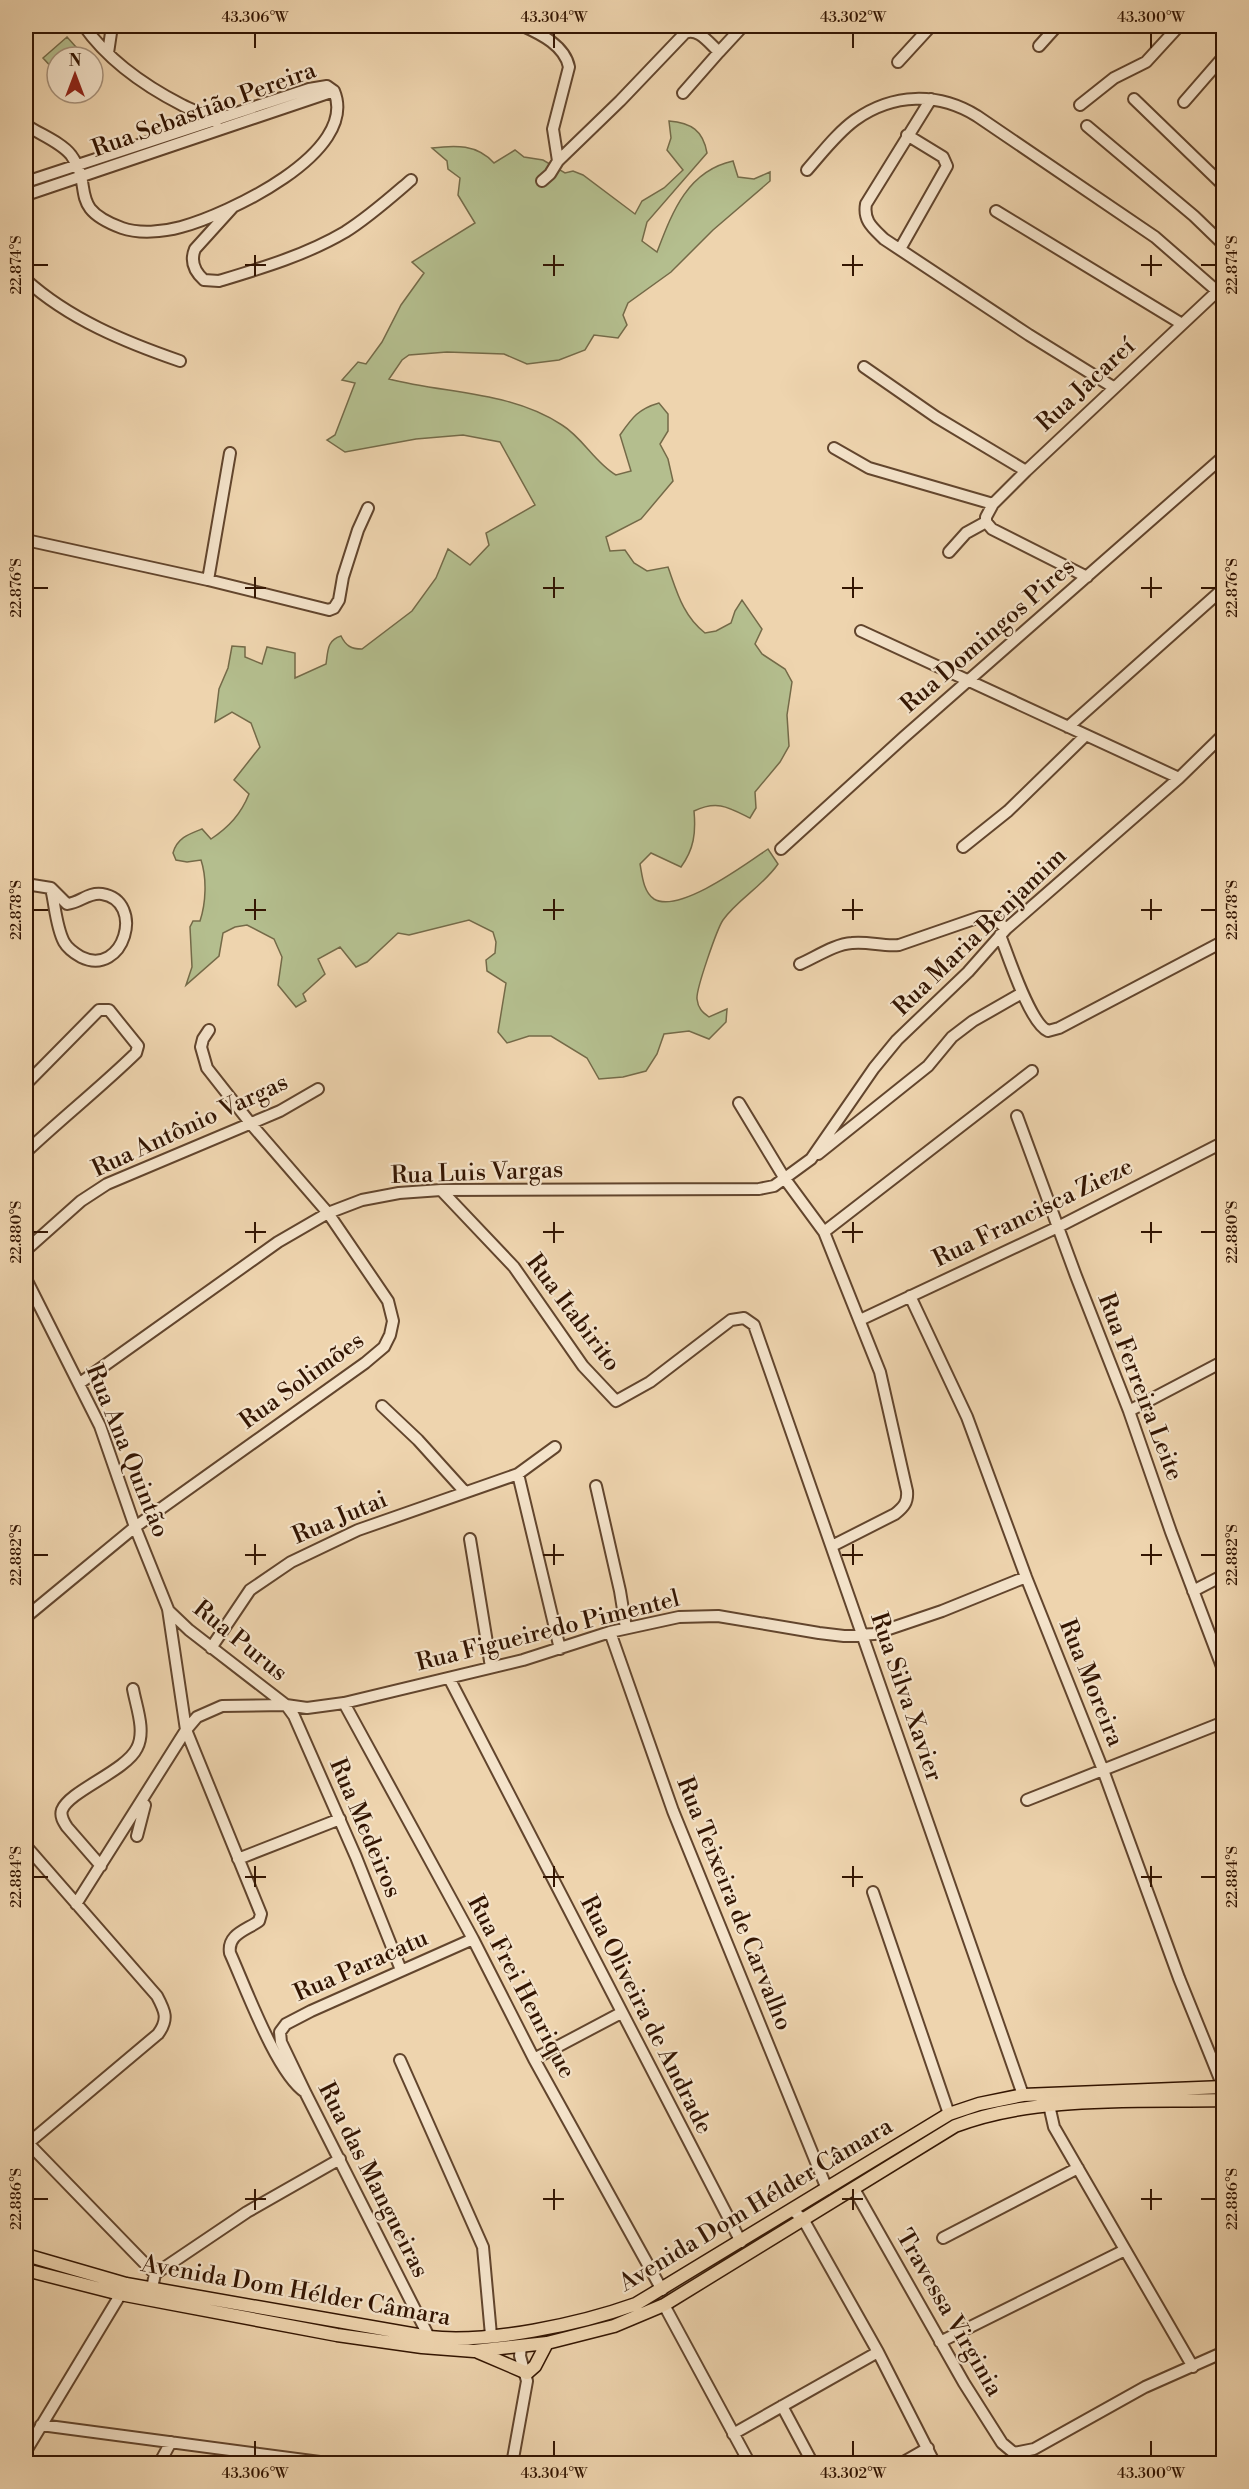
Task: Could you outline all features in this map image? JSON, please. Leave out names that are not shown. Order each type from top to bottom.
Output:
[{"type":"main road","name":"Avenida Dom Hélder Câmara","points":[[26,2255],[123,2289],[152,2288],[455,2340],[548,2327],[609,2313],[636,2304],[949,2114],[979,2104],[1023,2095],[1223,2090]]},
{"type":"main road","name":"Avenida Dom Hélder Câmara","points":[[26,2270],[337,2335],[422,2347],[474,2351],[547,2343],[614,2326],[664,2305],[955,2127],[984,2115],[1049,2105],[1223,2090]]},
{"type":"main road","points":[[521,2346],[525,2339],[548,2327]]},
{"type":"main road","points":[[474,2351],[527,2373],[535,2366],[547,2343]]},
{"type":"street","points":[[84,26],[126,70],[155,90],[214,120],[222,129]]},
{"type":"street","points":[[108,53],[112,26]]},
{"type":"street","points":[[523,26],[549,40],[567,58],[569,66],[553,129],[558,161]]},
{"type":"street","points":[[682,93],[743,26]]},
{"type":"street","points":[[898,62],[931,26]]},
{"type":"street","points":[[1039,46],[1057,26]]},
{"type":"street","points":[[1080,105],[1114,78],[1146,62],[1179,26]]},
{"type":"street","points":[[542,181],[550,174],[558,161],[685,33],[697,32],[719,51]]},
{"type":"street","points":[[1184,102],[1224,56]]},
{"type":"street","name":"Rua Sebastião Pereira","points":[[26,182],[321,86],[327,86],[334,91]]},
{"type":"street","points":[[26,125],[66,150],[76,165],[86,202],[93,212],[106,221],[125,229],[144,232],[180,227],[235,205],[297,169],[321,147],[335,116],[337,100],[334,91]]},
{"type":"street","name":"Rua Sebastião Pereira","points":[[26,195],[334,91]]},
{"type":"street","points":[[807,170],[854,120],[894,101],[910,98],[931,99],[962,107],[1155,237],[1220,288]]},
{"type":"street","points":[[931,99],[866,204],[866,219],[884,239],[1029,335],[1113,387]]},
{"type":"street","points":[[1134,99],[1224,186]]},
{"type":"street","points":[[1087,126],[1194,216],[1224,245]]},
{"type":"street","points":[[900,249],[947,166],[943,157],[908,135]]},
{"type":"street","points":[[235,205],[195,249],[192,256],[195,270],[204,280],[219,281],[307,251],[366,218],[411,180]]},
{"type":"street","points":[[996,211],[1182,324]]},
{"type":"street","points":[[26,280],[77,317],[127,342],[180,361]]},
{"type":"street","name":"Rua Jacareí","points":[[986,522],[986,517],[993,504],[1026,471],[1220,288]]},
{"type":"street","points":[[864,367],[936,417],[1026,471]]},
{"type":"street","points":[[834,448],[869,468],[993,504]]},
{"type":"street","points":[[208,580],[230,453]]},
{"type":"street","name":"Rua Domingos Pires","points":[[782,849],[904,737],[1224,456]]},
{"type":"street","points":[[26,540],[208,580],[329,610],[338,605],[348,560],[368,508]]},
{"type":"street","points":[[949,552],[966,533],[986,522],[992,529],[1087,577]]},
{"type":"street","points":[[1068,727],[1224,588]]},
{"type":"street","points":[[861,631],[1179,778]]},
{"type":"street","name":"Rua Maria Benjamim","points":[[785,1179],[811,1159],[887,1053],[968,972],[1003,932],[1179,778],[1224,734]]},
{"type":"street","points":[[963,847],[1008,811],[1086,735]]},
{"type":"street","points":[[26,884],[51,888],[68,904],[90,895],[102,894],[112,897],[123,908],[127,929],[113,955],[88,960],[75,954],[66,945],[61,935],[51,888]]},
{"type":"street","points":[[800,964],[843,945],[854,943],[899,945],[980,917],[994,917],[1003,932],[1022,993],[1040,1025],[1048,1031],[1059,1029],[1224,941]]},
{"type":"street","points":[[811,1159],[928,1066],[957,1033],[1022,993]]},
{"type":"street","points":[[26,1084],[99,1010],[109,1010],[138,1046],[136,1053],[95,1093],[59,1121],[26,1152]]},
{"type":"street","name":"Rua Solimões","points":[[26,1617],[135,1527],[365,1363],[384,1347],[390,1335],[393,1321],[388,1301],[328,1213],[250,1124],[207,1068],[201,1047],[209,1030]]},
{"type":"street","points":[[824,1232],[1032,1071]]},
{"type":"street","name":"Rua Antônio Vargas","points":[[26,1250],[81,1201],[107,1184],[280,1111],[318,1089]]},
{"type":"street","points":[[739,1103],[785,1179],[824,1232],[860,1320],[887,1398],[908,1500],[895,1514],[832,1546]]},
{"type":"street","name":"Rua Ferreira Leite","points":[[1017,1116],[1129,1411],[1171,1532],[1224,1672]]},
{"type":"street","name":"Rua Francisca Zieze","points":[[860,1320],[1058,1227],[1224,1142]]},
{"type":"street","name":"Rua Luis Vargas","points":[[80,1383],[278,1242],[328,1213],[362,1200],[399,1193],[441,1190],[759,1188],[774,1186],[785,1179]]},
{"type":"street","name":"Rua Itabirito","points":[[441,1190],[514,1267],[583,1366],[616,1401],[650,1382],[731,1320],[744,1318]]},
{"type":"street","name":"Rua Ana Quintão","points":[[26,1279],[100,1426],[135,1527],[168,1609]]},
{"type":"street","name":"Rua Moreira","points":[[910,1296],[967,1417],[1223,2090]]},
{"type":"street","name":"Rua Silva Xavier","points":[[744,1318],[753,1325],[1023,2095]]},
{"type":"street","points":[[1129,1411],[1224,1361]]},
{"type":"street","points":[[382,1406],[418,1440],[465,1492]]},
{"type":"street","name":"Rua Jutai","points":[[211,1647],[250,1590],[291,1562],[358,1530],[518,1474],[555,1447]]},
{"type":"street","points":[[518,1474],[560,1649]]},
{"type":"street","points":[[596,1486],[626,1628]]},
{"type":"street","points":[[470,1539],[491,1668]]},
{"type":"street","points":[[1193,1591],[1224,1575]]},
{"type":"street","name":"Rua Figueiredo Pimentel","points":[[76,1904],[186,1730],[197,1717],[222,1706],[286,1705],[307,1708],[344,1703],[491,1668],[610,1632],[680,1617],[718,1616],[819,1633],[863,1636],[885,1632],[1026,1577]]},
{"type":"street","points":[[168,1609],[186,1730],[261,1914],[259,1921],[236,1935],[229,1944],[230,1953],[280,2062],[296,2086],[305,2092]]},
{"type":"street","name":"Rua Purus","points":[[168,1609],[211,1647],[286,1705]]},
{"type":"street","name":"Rua Teixeira de Carvalho","points":[[610,1632],[669,1800],[827,2189]]},
{"type":"street","name":"Rua Oliveira de Andrade","points":[[449,1678],[478,1730],[621,2013],[741,2242]]},
{"type":"street","points":[[101,1866],[62,1820],[61,1812],[68,1802],[134,1754],[141,1732],[133,1689]]},
{"type":"street","name":"Rua Frei Henrique","points":[[344,1703],[473,1939],[534,2059],[662,2290]]},
{"type":"street","name":"Rua Medeiros","points":[[286,1705],[303,1735],[340,1819],[401,1970]]},
{"type":"street","points":[[1027,1800],[1224,1722]]},
{"type":"street","name":"Rua Figueiredo Pimentel","points":[[137,1836],[149,1790]]},
{"type":"street","points":[[238,1859],[340,1819]]},
{"type":"street","points":[[26,1846],[30,1862],[76,1904],[157,1996],[165,2012],[164,2026],[158,2034],[26,2143],[155,2274]]},
{"type":"street","points":[[873,1892],[949,2114]]},
{"type":"street","name":"Rua Paracatu","points":[[281,2042],[280,2032],[286,2024],[473,1939]]},
{"type":"street","points":[[534,2059],[621,2013]]},
{"type":"street","name":"Rua das Mangueiras","points":[[281,2042],[429,2337]]},
{"type":"street","points":[[400,2060],[483,2247],[491,2335]]},
{"type":"street","points":[[1049,2105],[1054,2127],[1193,2367],[1224,2352]]},
{"type":"street","points":[[152,2288],[155,2274],[247,2212],[340,2159]]},
{"type":"street","points":[[943,2238],[1078,2168]]},
{"type":"street","name":"Travessa Virginia","points":[[854,2189],[940,2342],[1002,2443],[1014,2453],[1034,2449],[1145,2387],[1193,2367]]},
{"type":"street","points":[[792,2210],[803,2219],[878,2352],[935,2463]]},
{"type":"street","points":[[940,2342],[1125,2250]]},
{"type":"street","points":[[26,2451],[123,2289]]},
{"type":"street","points":[[664,2305],[750,2463]]},
{"type":"street","points":[[512,2463],[526,2391],[527,2373],[520,2356],[521,2346]]},
{"type":"street","points":[[733,2434],[878,2352]]},
{"type":"street","points":[[782,2406],[813,2463]]},
{"type":"street","points":[[41,2425],[334,2463]]},
{"type":"street","points":[[159,2463],[171,2442]]},
{"type":"street","points":[[900,2463],[928,2448]]},
{"type":"green space","points":[[67,37],[74,45],[58,45]]},
{"type":"green space","points":[[669,121],[695,129],[707,153],[647,222],[642,241],[657,252],[683,196],[704,174],[717,166],[733,161],[738,177],[754,179],[770,172],[770,181],[713,230],[671,272],[628,303],[623,315],[627,325],[618,338],[594,335],[585,350],[559,360],[527,364],[504,354],[447,352],[409,355],[402,360],[389,379],[500,399],[542,414],[569,430],[616,475],[631,471],[620,435],[632,419],[646,408],[659,403],[668,414],[668,431],[660,444],[668,459],[673,481],[641,519],[606,537],[610,551],[625,550],[634,563],[647,571],[668,567],[686,611],[705,633],[716,631],[731,623],[742,600],[762,629],[755,644],[762,654],[785,669],[792,682],[787,715],[789,746],[780,762],[755,792],[756,808],[750,818],[716,805],[694,811],[693,840],[689,854],[681,867],[651,853],[640,864],[647,892],[654,899],[665,902],[695,894],[768,849],[778,864],[723,920],[707,959],[698,993],[698,1005],[709,1017],[727,1009],[726,1022],[709,1039],[689,1031],[664,1034],[657,1054],[646,1071],[623,1077],[599,1079],[587,1058],[551,1036],[529,1036],[507,1043],[498,1032],[506,983],[487,971],[486,960],[495,953],[496,942],[493,932],[469,920],[409,935],[398,933],[367,962],[356,967],[340,947],[318,959],[325,974],[303,994],[306,1001],[296,1007],[278,985],[282,957],[274,939],[247,925],[235,927],[223,933],[219,956],[186,985],[192,967],[190,927],[193,921],[200,921],[202,914],[205,899],[204,875],[201,860],[187,862],[176,860],[173,853],[177,844],[188,835],[202,829],[211,839],[234,820],[249,794],[234,780],[260,747],[251,723],[232,712],[215,722],[219,689],[228,668],[232,646],[245,647],[245,657],[262,664],[267,647],[295,653],[295,678],[326,664],[329,647],[336,638],[341,636],[349,646],[362,649],[412,611],[436,578],[448,549],[470,565],[489,545],[486,533],[535,505],[500,442],[463,435],[416,439],[345,452],[327,440],[335,435],[355,383],[342,380],[358,362],[366,364],[382,342],[401,305],[424,273],[412,262],[475,223],[458,195],[460,178],[448,169],[447,161],[432,148],[465,147],[480,152],[494,163],[515,150],[524,157],[543,160],[565,173],[573,171],[583,175],[635,214],[642,201],[664,188],[683,170],[667,150],[671,138]]}]
